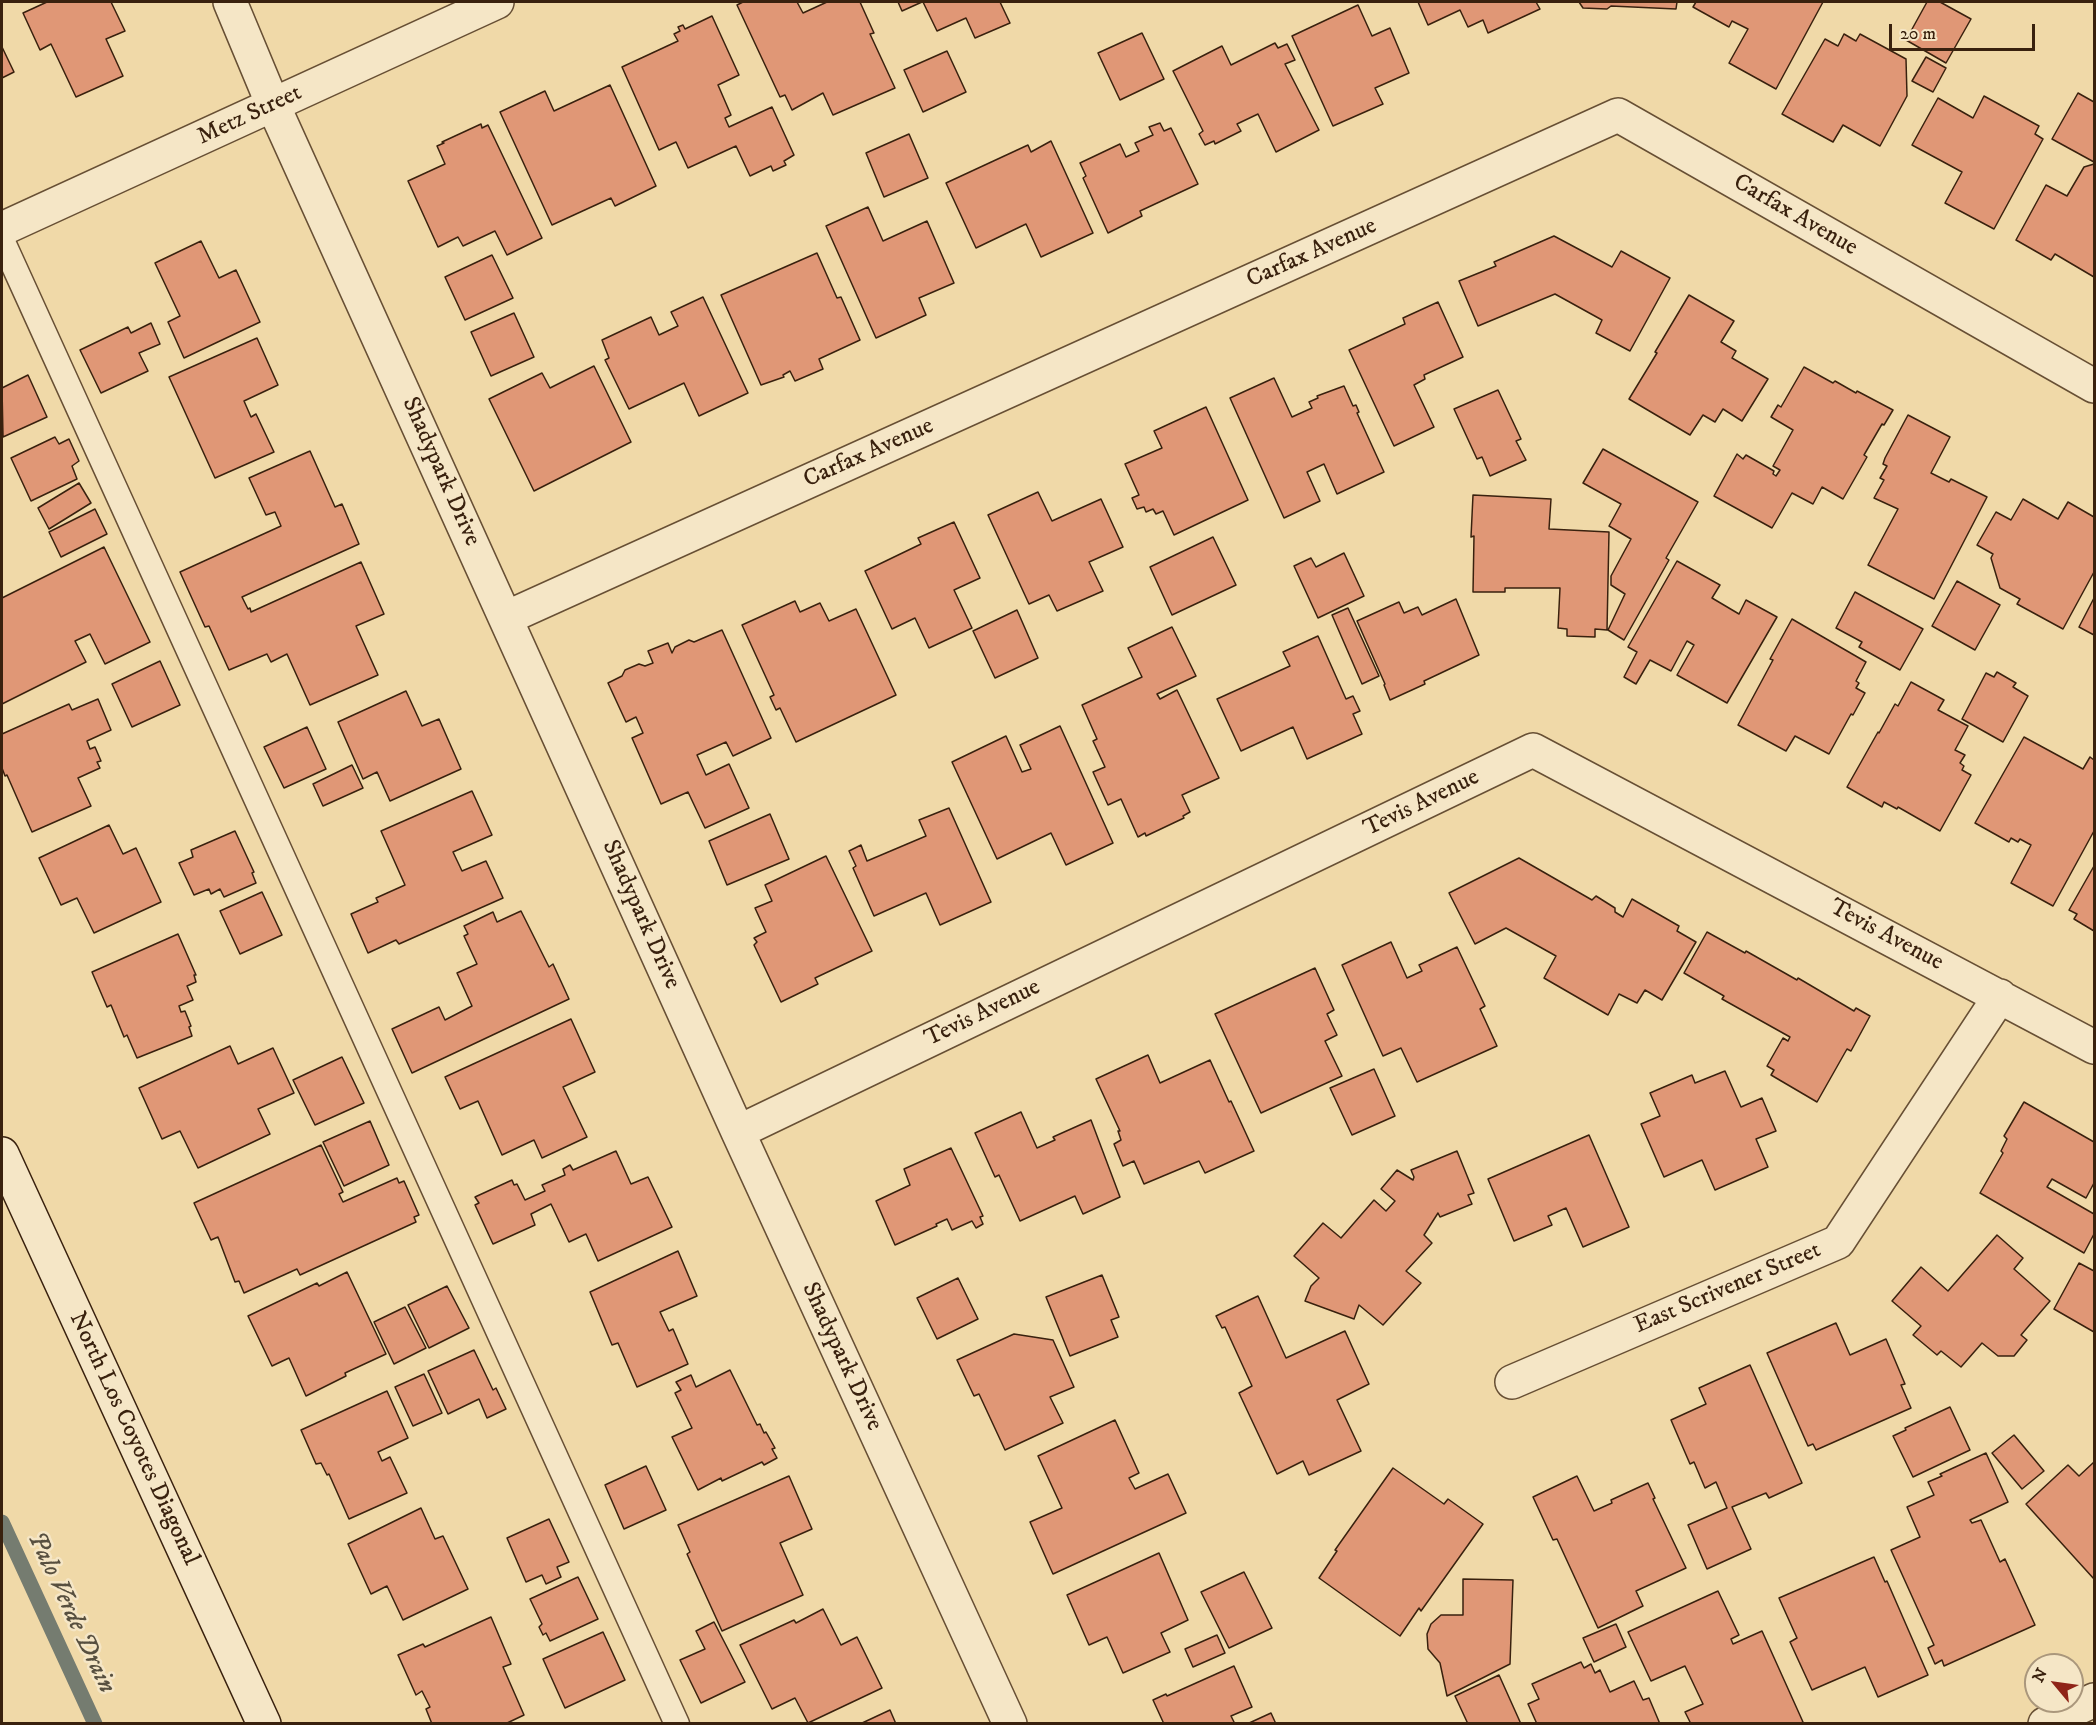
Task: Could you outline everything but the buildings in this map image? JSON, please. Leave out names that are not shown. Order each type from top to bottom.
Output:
[{"type":"street","name":"Shadypark Drive","points":[[230,2],[273,105],[738,1132],[1010,1724]]},
{"type":"street","name":"Metz Street","points":[[2,229],[497,2]]},
{"type":"street","name":"Carfax Avenue","points":[[506,618],[1618,115],[2094,386]]},
{"type":"street","name":"Tevis Avenue","points":[[738,1132],[1533,750],[2094,1047]]},
{"type":"street","name":"East Scrivener Street","points":[[1512,1382],[1838,1242],[2000,996]]},
{"type":"street","name":"North Los Coyotes Diagonal","points":[[2,1154],[264,1724]]},
{"type":"street","points":[[2045,1724],[2094,1700]]},
{"type":"lane","points":[[2,240],[677,1724]]},
{"type":"waterway","name":"Palo Verde Drain","points":[[2,1522],[95,1724]]}]
